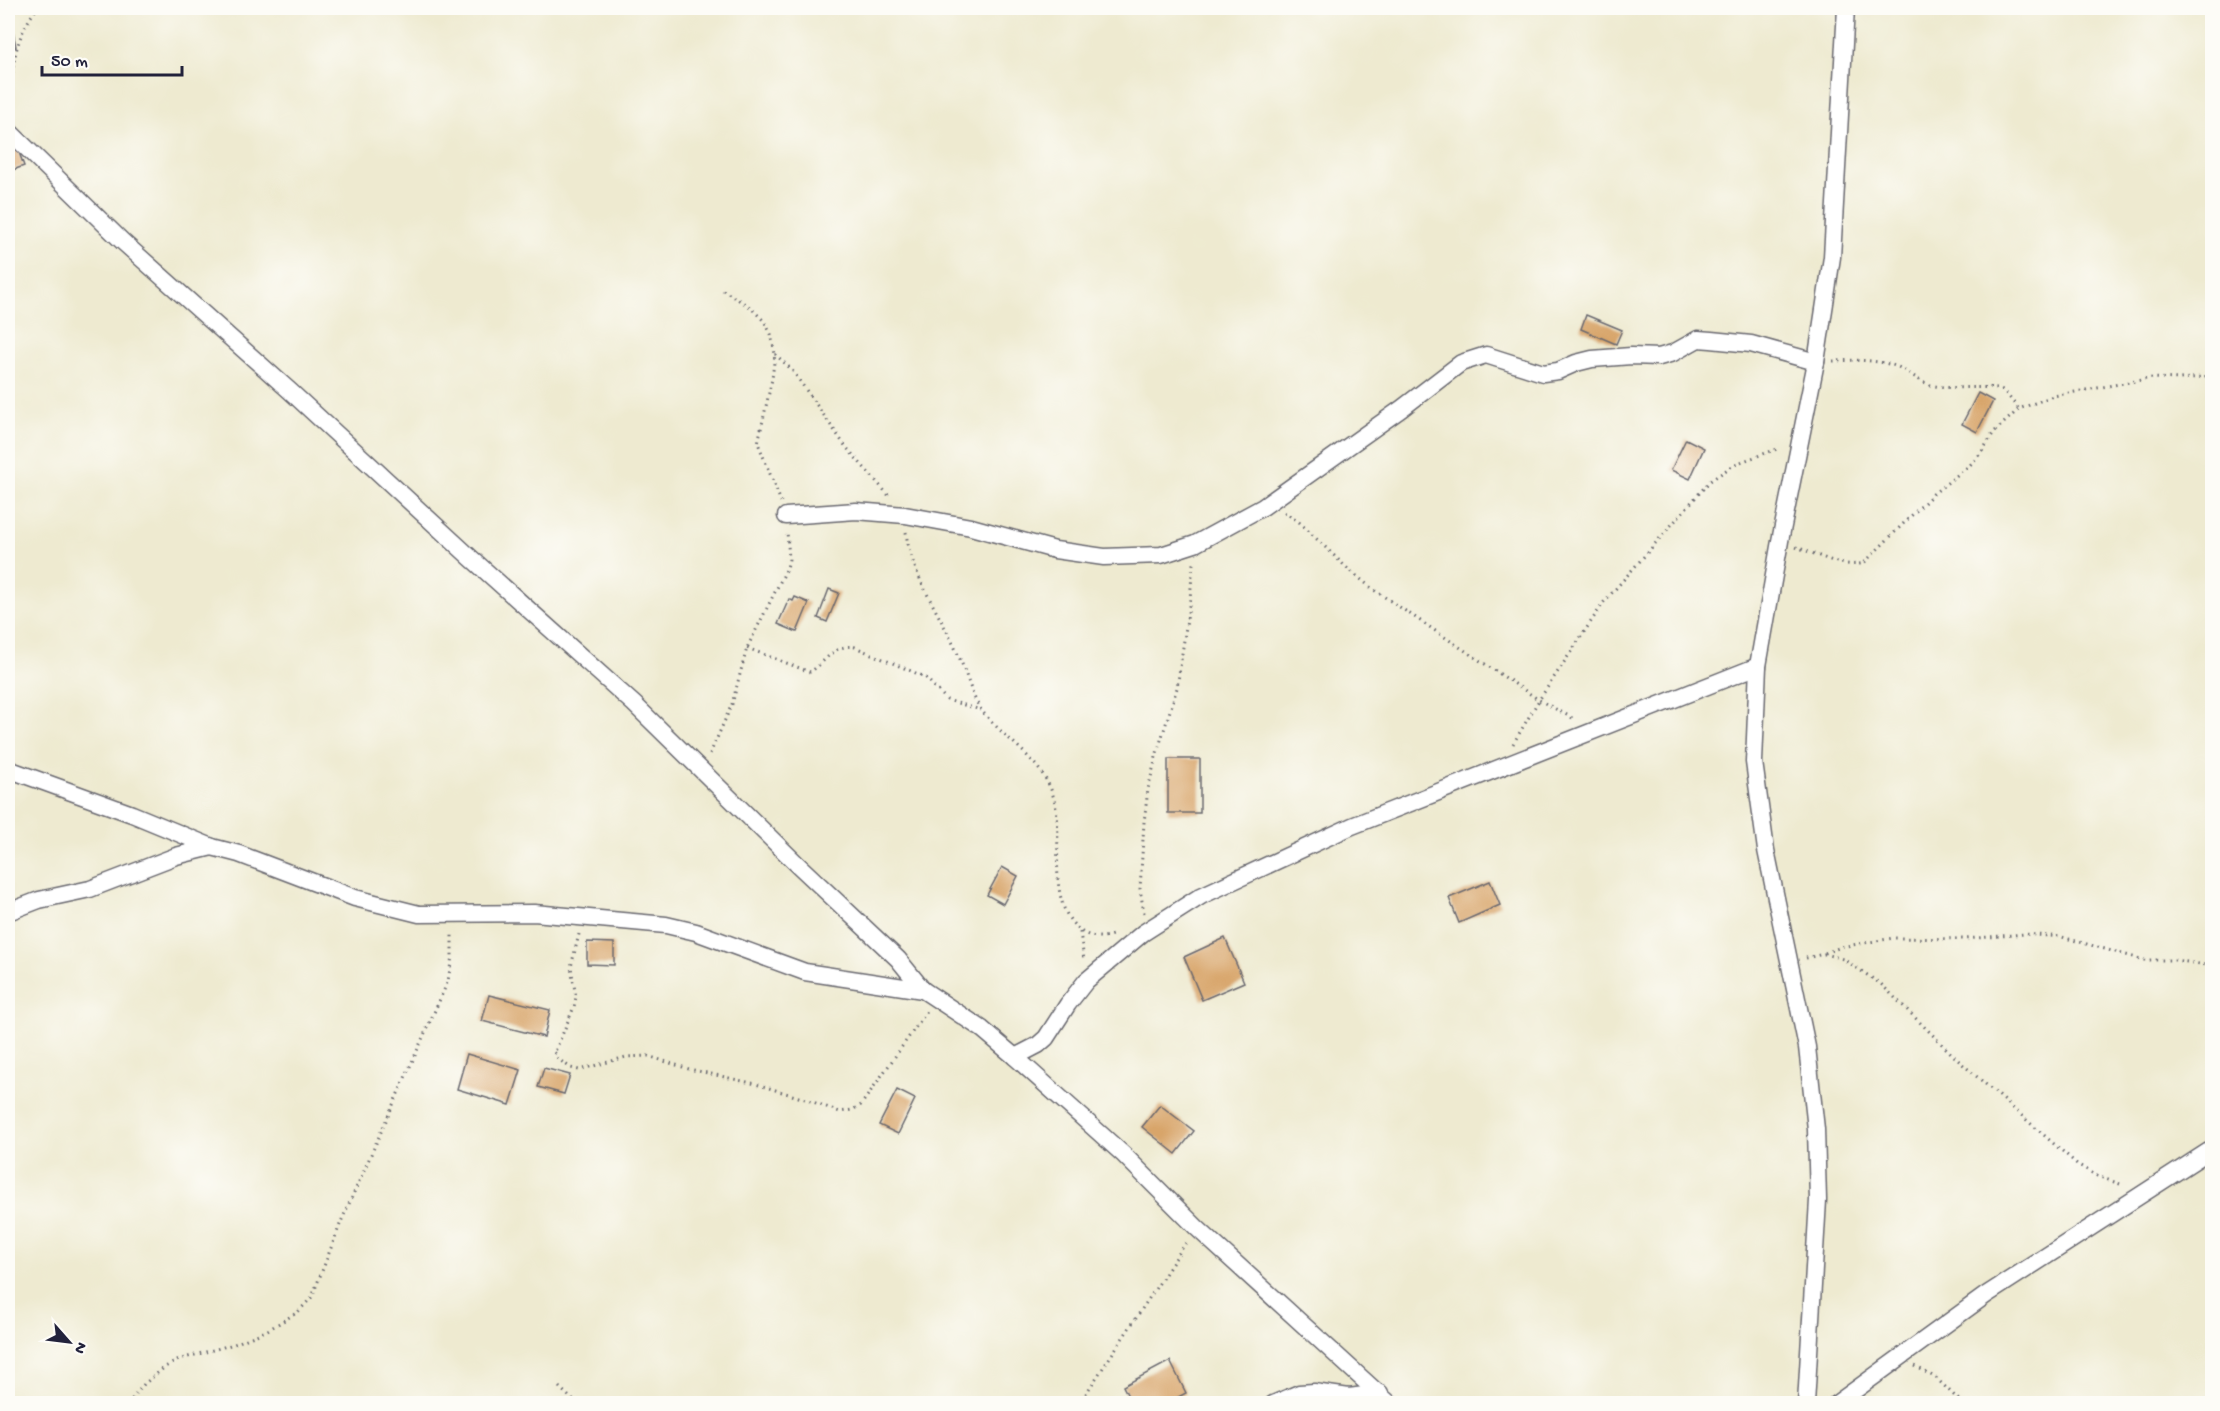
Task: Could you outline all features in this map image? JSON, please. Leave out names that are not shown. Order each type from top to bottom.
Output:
[{"type":"street","points":[[1806,1404],[1818,1200],[1816,1129],[1807,1047],[1766,850],[1754,762],[1758,666],[1780,541],[1816,362],[1832,256],[1846,8]]},
{"type":"street","points":[[11,134],[123,242],[634,704],[796,863],[898,959],[930,994],[982,1029],[1015,1057],[1124,1155],[1197,1228],[1385,1398]]},
{"type":"street","points":[[786,516],[856,511],[905,515],[971,527],[1055,550],[1104,558],[1161,555],[1195,544],[1263,507],[1401,409],[1461,363],[1486,355],[1543,373],[1558,371],[1592,358],[1659,357],[1673,353],[1698,339],[1751,344],[1816,362]]},
{"type":"street","points":[[1015,1057],[1046,1038],[1086,981],[1146,931],[1201,896],[1352,825],[1758,666]]},
{"type":"street","points":[[8,769],[132,814],[212,847],[239,854],[387,907],[419,914],[534,913],[666,925],[696,932],[805,972],[930,994]]},
{"type":"street","points":[[8,912],[39,900],[90,889],[176,856],[212,847]]},
{"type":"street","points":[[1836,1404],[1986,1295],[2212,1149]]},
{"type":"street","points":[[1273,1404],[1299,1393],[1314,1392],[1349,1397],[1385,1398]]},
{"type":"path","points":[[11,134],[12,65],[18,41],[27,21],[38,8]]},
{"type":"path","points":[[701,769],[715,746],[729,714],[747,648],[787,568],[789,558],[786,516],[758,443],[775,354],[771,334],[764,321],[750,307],[723,290]]},
{"type":"path","points":[[775,354],[792,370],[846,447],[905,515],[906,535],[911,557],[960,657],[981,710],[1037,766],[1049,785],[1055,804],[1062,902],[1070,920],[1080,932],[1098,938],[1146,931],[1140,890],[1144,822],[1155,762],[1177,688],[1190,599],[1195,544]]},
{"type":"path","points":[[1816,362],[1864,360],[1899,368],[1912,377],[1932,385],[1997,388],[2003,390],[2019,409]]},
{"type":"path","points":[[1780,541],[1844,564],[1853,566],[1864,563],[1933,494],[1970,465],[1994,432],[2019,409],[2053,396],[2152,378],[2180,379],[2212,376]]},
{"type":"path","points":[[1501,766],[1539,700],[1604,602],[1710,481],[1735,464],[1799,443]]},
{"type":"path","points":[[1263,507],[1289,514],[1374,590],[1539,700],[1593,729]]},
{"type":"path","points":[[747,648],[810,672],[833,651],[847,646],[855,647],[925,677],[947,700],[981,710]]},
{"type":"path","points":[[128,1404],[144,1384],[165,1367],[201,1352],[234,1344],[266,1331],[298,1312],[312,1297],[341,1222],[448,981],[452,956],[452,915]]},
{"type":"path","points":[[582,917],[571,967],[576,996],[574,1007],[554,1054],[571,1068],[579,1070],[626,1057],[648,1056],[688,1069],[756,1084],[840,1112],[852,1110],[861,1105],[870,1095],[930,994]]},
{"type":"path","points":[[1080,932],[1086,981]]},
{"type":"path","points":[[1789,962],[1824,954],[1841,947],[1894,938],[1956,939],[2024,934],[2062,937],[2144,960],[2175,960],[2212,966]]},
{"type":"path","points":[[1824,954],[1843,959],[1881,984],[1959,1060],[2077,1164],[2097,1176],[2143,1192]]},
{"type":"path","points":[[1079,1404],[1197,1228]]},
{"type":"path","points":[[1896,1359],[1936,1378],[1963,1404]]},
{"type":"path","points":[[559,1387],[577,1404]]},
{"type":"building","points":[[13,32],[16,47],[8,49],[8,34]]},
{"type":"building","points":[[17,147],[24,166],[10,171],[8,150]]},
{"type":"building","points":[[1586,315],[1622,330],[1616,344],[1581,329]]},
{"type":"building","points":[[1978,393],[1993,401],[1977,432],[1962,424]]},
{"type":"building","points":[[1686,439],[1704,448],[1690,479],[1671,470]]},
{"type":"building","points":[[829,589],[839,593],[827,622],[818,618]]},
{"type":"building","points":[[795,597],[809,603],[797,632],[778,624],[789,599],[793,601]]},
{"type":"building","points":[[1168,759],[1200,759],[1200,813],[1168,813]]},
{"type":"building","points":[[1002,867],[1018,876],[1003,904],[987,895]]},
{"type":"building","points":[[1490,881],[1500,905],[1459,923],[1449,898]]},
{"type":"building","points":[[1225,938],[1244,982],[1202,1000],[1184,957]]},
{"type":"building","points":[[587,942],[614,943],[614,965],[587,964]]},
{"type":"building","points":[[489,995],[550,1010],[544,1037],[482,1021]]},
{"type":"building","points":[[467,1054],[521,1070],[510,1105],[457,1089]]},
{"type":"building","points":[[544,1068],[570,1075],[564,1094],[538,1087]]},
{"type":"building","points":[[897,1090],[915,1099],[898,1134],[879,1125]]},
{"type":"building","points":[[1160,1105],[1194,1131],[1176,1154],[1142,1127]]},
{"type":"building","points":[[1170,1361],[1186,1393],[1165,1404],[1132,1404],[1123,1386]]}]
